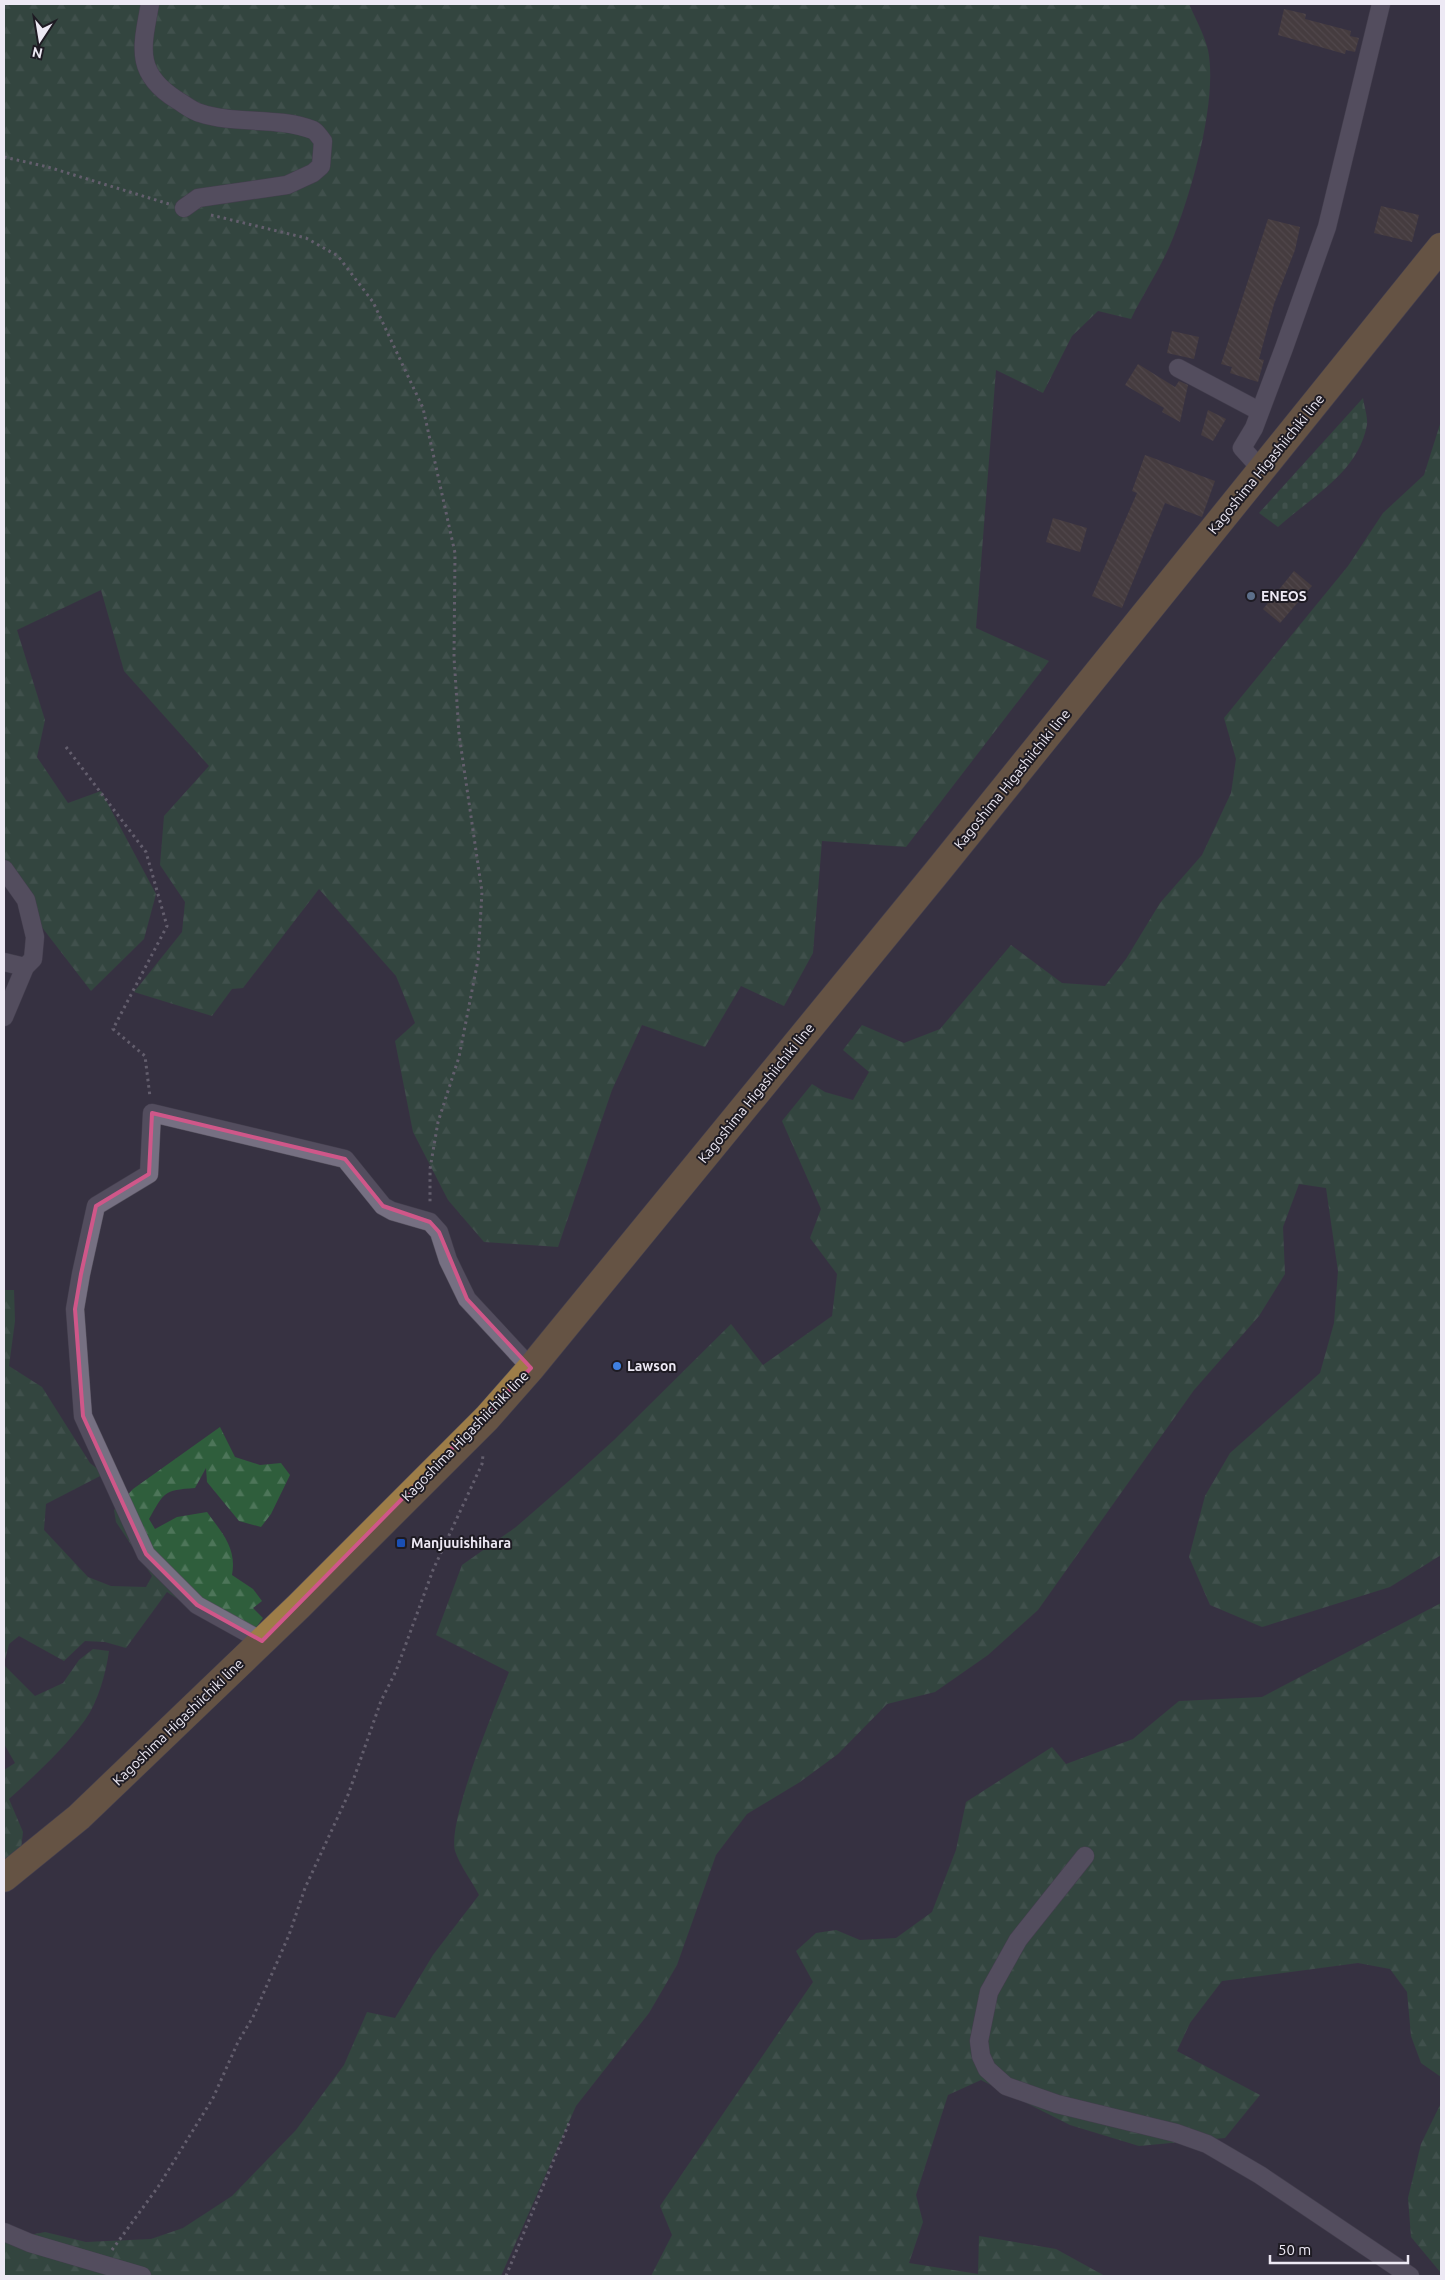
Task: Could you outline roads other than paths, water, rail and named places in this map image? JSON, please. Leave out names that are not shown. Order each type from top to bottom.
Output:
[{"type":"main road","name":"Kagoshima Higashiichiki line","points":[[4,1878],[79,1817],[299,1606],[487,1418],[918,895],[1441,246]]},
{"type":"street","points":[[150,4],[143,45],[144,54],[147,72],[164,92],[199,113],[239,122],[281,124],[315,131],[323,141],[321,166],[296,181],[287,185],[198,198],[184,208]]},
{"type":"street","points":[[1261,469],[1242,448],[1254,428],[1327,227],[1381,4]]},
{"type":"street","points":[[1178,368],[1259,411]]},
{"type":"street","points":[[4,869],[26,900],[36,937],[33,959],[25,967],[4,1017]]},
{"type":"street","points":[[4,962],[25,967]]},
{"type":"street","points":[[262,1641],[197,1604],[146,1554],[83,1416],[75,1310],[96,1206],[149,1174],[152,1113],[346,1159],[383,1206],[392,1211],[430,1222],[439,1232],[448,1260],[467,1299],[530,1368]]},
{"type":"street","points":[[1085,1856],[1018,1940],[989,1992],[979,2041],[981,2056],[987,2069],[1006,2086],[1057,2104],[1176,2132],[1207,2144],[1260,2175],[1410,2276]]},
{"type":"street","points":[[4,2232],[30,2243],[142,2276]]},
{"type":"place","name":"ENEOS","points":[[1251,596]]},
{"type":"place","name":"Lawson","points":[[617,1366]]},
{"type":"place","name":"Manjuuishihara","points":[[401,1543]]}]
